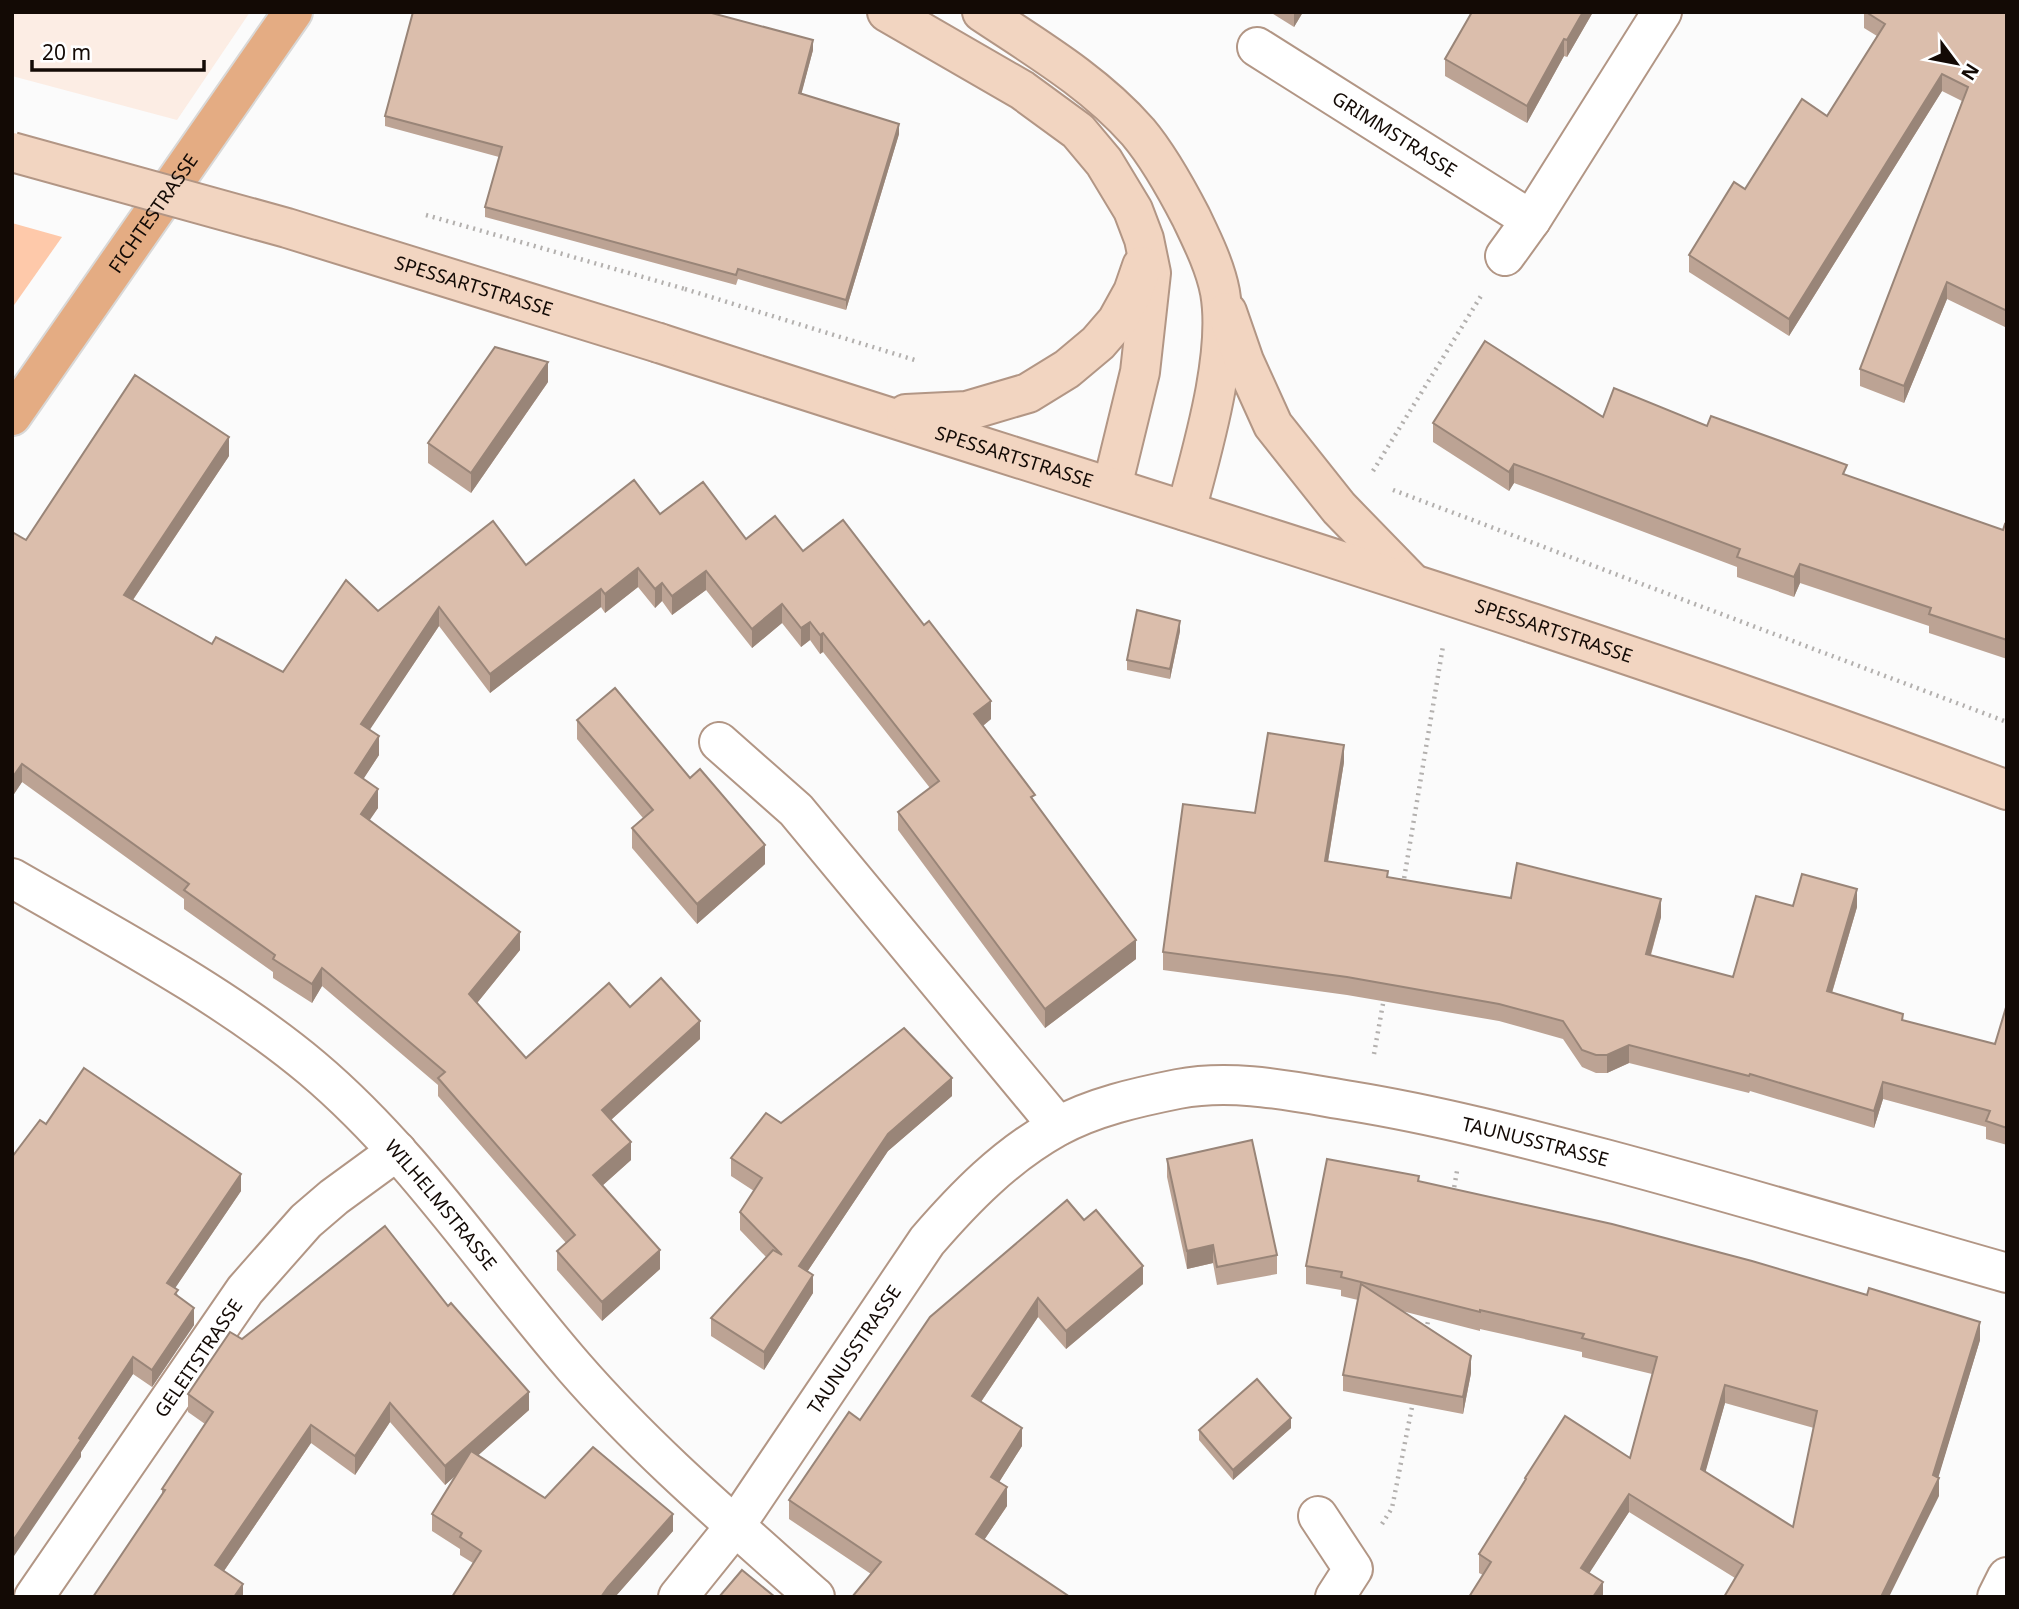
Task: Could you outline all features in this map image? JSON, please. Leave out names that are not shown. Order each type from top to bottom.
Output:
[{"type":"main road","name":"FICHTESTRASSE","points":[[12,416],[293,12]]},
{"type":"main road","points":[[887,12],[1022,90],[1077,131],[1104,162],[1133,210],[1144,239],[1151,272],[1148,315],[1140,372],[1112,487]]},
{"type":"main road","points":[[982,12],[1078,76],[1138,132],[1182,200],[1199,232],[1244,361],[1273,425],[1339,508],[1413,584]]},
{"type":"main road","name":"SPESSARTSTRASSE","points":[[12,152],[288,229],[1112,487],[1413,584],[1884,744],[2007,790]]},
{"type":"main road","points":[[879,415],[967,411],[1028,393],[1067,369],[1098,343],[1117,321],[1133,292],[1142,265],[1144,239]]},
{"type":"main road","points":[[1186,512],[1216,387],[1222,330],[1220,292]]},
{"type":"street","points":[[1505,256],[1531,220],[1662,12]]},
{"type":"street","name":"GRIMMSTRASSE","points":[[1257,47],[1531,220]]},
{"type":"street","points":[[719,742],[796,810],[1058,1126]]},
{"type":"street","name":"WILHELMSTRASSE","points":[[12,878],[118,939],[266,1033],[312,1068],[397,1151],[575,1367],[638,1436],[815,1597]]},
{"type":"street","name":"TAUNUSSTRASSE","points":[[678,1597],[735,1526],[927,1241],[964,1198],[995,1170],[1058,1126],[1102,1108],[1181,1089],[1226,1086],[1366,1104],[1467,1122],[1658,1173],[2007,1273]]},
{"type":"street","name":"GELEITSTRASSE","points":[[34,1597],[245,1290],[306,1221],[397,1151]]},
{"type":"street","points":[[1318,1516],[1344,1583]]},
{"type":"street","points":[[1997,1597],[2007,1577]]},
{"type":"path","points":[[1367,480],[1505,256]]},
{"type":"path","points":[[685,289],[925,363]]},
{"type":"path","points":[[1381,485],[2007,722]]},
{"type":"path","points":[[1401,898],[1437,680]]},
{"type":"path","points":[[1366,1104],[1384,994]]},
{"type":"path","points":[[1451,1202],[1467,1122]]},
{"type":"path","points":[[1426,1335],[1431,1309]]},
{"type":"path","points":[[1344,1583],[1392,1508],[1415,1388]]},
{"type":"shaded area","points":[[12,12],[250,12],[177,120],[12,76]]},
{"type":"shaded area","points":[[12,223],[62,237],[12,308]]},
{"type":"building","points":[[413,12],[708,12],[813,40],[799,93],[899,124],[846,300],[738,269],[736,275],[485,207],[502,147],[385,116]]},
{"type":"building","points":[[1472,12],[1583,12],[1567,40],[1564,39],[1527,106],[1445,59]]},
{"type":"building","points":[[1866,12],[2007,12],[2007,311],[1947,282],[1904,386],[1860,369],[1968,87],[1942,74],[1789,319],[1689,255],[1734,182],[1745,189],[1802,99],[1827,116],[1885,24]]},
{"type":"building","points":[[1485,341],[1603,417],[1614,388],[1707,426],[1711,416],[1847,465],[1843,474],[2003,530],[2005,524],[2007,525],[2007,640],[1929,614],[1931,608],[1800,564],[1794,577],[1737,557],[1740,549],[1514,464],[1509,472],[1433,423]]},
{"type":"building","points":[[495,347],[548,362],[471,473],[428,443]]},
{"type":"building","points":[[135,375],[229,437],[124,595],[212,644],[216,637],[283,672],[346,580],[378,611],[493,521],[526,565],[634,480],[660,514],[703,482],[746,539],[775,516],[803,551],[843,520],[924,625],[929,621],[991,701],[974,714],[1035,795],[1031,797],[1136,940],[1045,1009],[898,812],[939,781],[823,633],[820,635],[810,622],[801,628],[782,604],[752,629],[706,571],[672,596],[662,583],[655,589],[638,568],[605,594],[601,589],[490,674],[439,607],[361,724],[379,736],[355,773],[378,789],[361,814],[520,932],[469,994],[526,1058],[609,983],[630,1007],[661,978],[700,1021],[602,1110],[631,1142],[593,1175],[660,1250],[602,1302],[557,1251],[575,1235],[438,1078],[445,1072],[322,968],[312,984],[273,959],[275,955],[184,890],[189,884],[22,764],[12,778],[12,532],[26,540]]},
{"type":"building","points":[[1137,610],[1180,621],[1170,669],[1127,660]]},
{"type":"building","points":[[615,688],[690,778],[700,769],[765,845],[697,904],[632,828],[653,810],[577,720]]},
{"type":"building","points":[[1268,733],[1344,745],[1325,861],[1388,871],[1387,877],[1511,898],[1517,863],[1661,899],[1646,954],[1733,977],[1756,896],[1793,906],[1802,874],[1857,889],[1827,991],[1903,1014],[1902,1020],[1995,1044],[2007,1004],[2007,1128],[1986,1121],[1990,1111],[1883,1082],[1874,1111],[1750,1074],[1749,1076],[1629,1045],[1607,1055],[1596,1055],[1582,1050],[1563,1021],[1499,1004],[1347,977],[1163,952],[1183,804],[1255,813]]},
{"type":"building","points":[[904,1028],[952,1078],[888,1134],[799,1266],[813,1275],[764,1352],[711,1318],[773,1250],[782,1255],[740,1212],[762,1178],[731,1158],[766,1113],[781,1123]]},
{"type":"building","points":[[84,1068],[241,1174],[167,1283],[178,1290],[175,1294],[194,1308],[152,1370],[133,1357],[12,1542],[12,1157],[40,1120],[46,1124]]},
{"type":"building","points":[[1252,1140],[1277,1255],[1217,1267],[1213,1245],[1187,1251],[1167,1159]]},
{"type":"building","points":[[1327,1159],[1419,1176],[1418,1181],[1612,1224],[1867,1295],[1869,1288],[1980,1322],[1933,1475],[1939,1478],[1881,1597],[1724,1597],[1743,1565],[1629,1494],[1581,1568],[1603,1582],[1593,1597],[1469,1597],[1491,1562],[1479,1554],[1565,1416],[1630,1458],[1657,1357],[1582,1338],[1584,1334],[1480,1312],[1341,1277],[1342,1272],[1306,1266]],"holes":[[[1725,1385],[1817,1411],[1793,1527],[1701,1469]]]},
{"type":"building","points":[[1067,1200],[1084,1220],[1096,1210],[1143,1266],[1066,1331],[1038,1298],[972,1396],[1022,1428],[991,1477],[1007,1487],[976,1534],[1070,1597],[852,1597],[881,1562],[789,1500],[849,1412],[860,1420],[930,1317]]},
{"type":"building","points":[[385,1226],[448,1306],[451,1303],[529,1392],[445,1466],[390,1403],[355,1456],[311,1425],[215,1565],[243,1584],[234,1597],[93,1597],[165,1490],[162,1489],[213,1412],[188,1394],[230,1332],[242,1339]]},
{"type":"building","points":[[1361,1284],[1471,1356],[1463,1397],[1343,1375]]},
{"type":"building","points":[[1257,1379],[1291,1418],[1233,1470],[1199,1430]]},
{"type":"building","points":[[593,1447],[673,1514],[601,1597],[452,1597],[481,1551],[460,1537],[462,1533],[432,1514],[471,1451],[545,1498]]},
{"type":"building","points":[[742,1570],[775,1597],[719,1597]]}]
